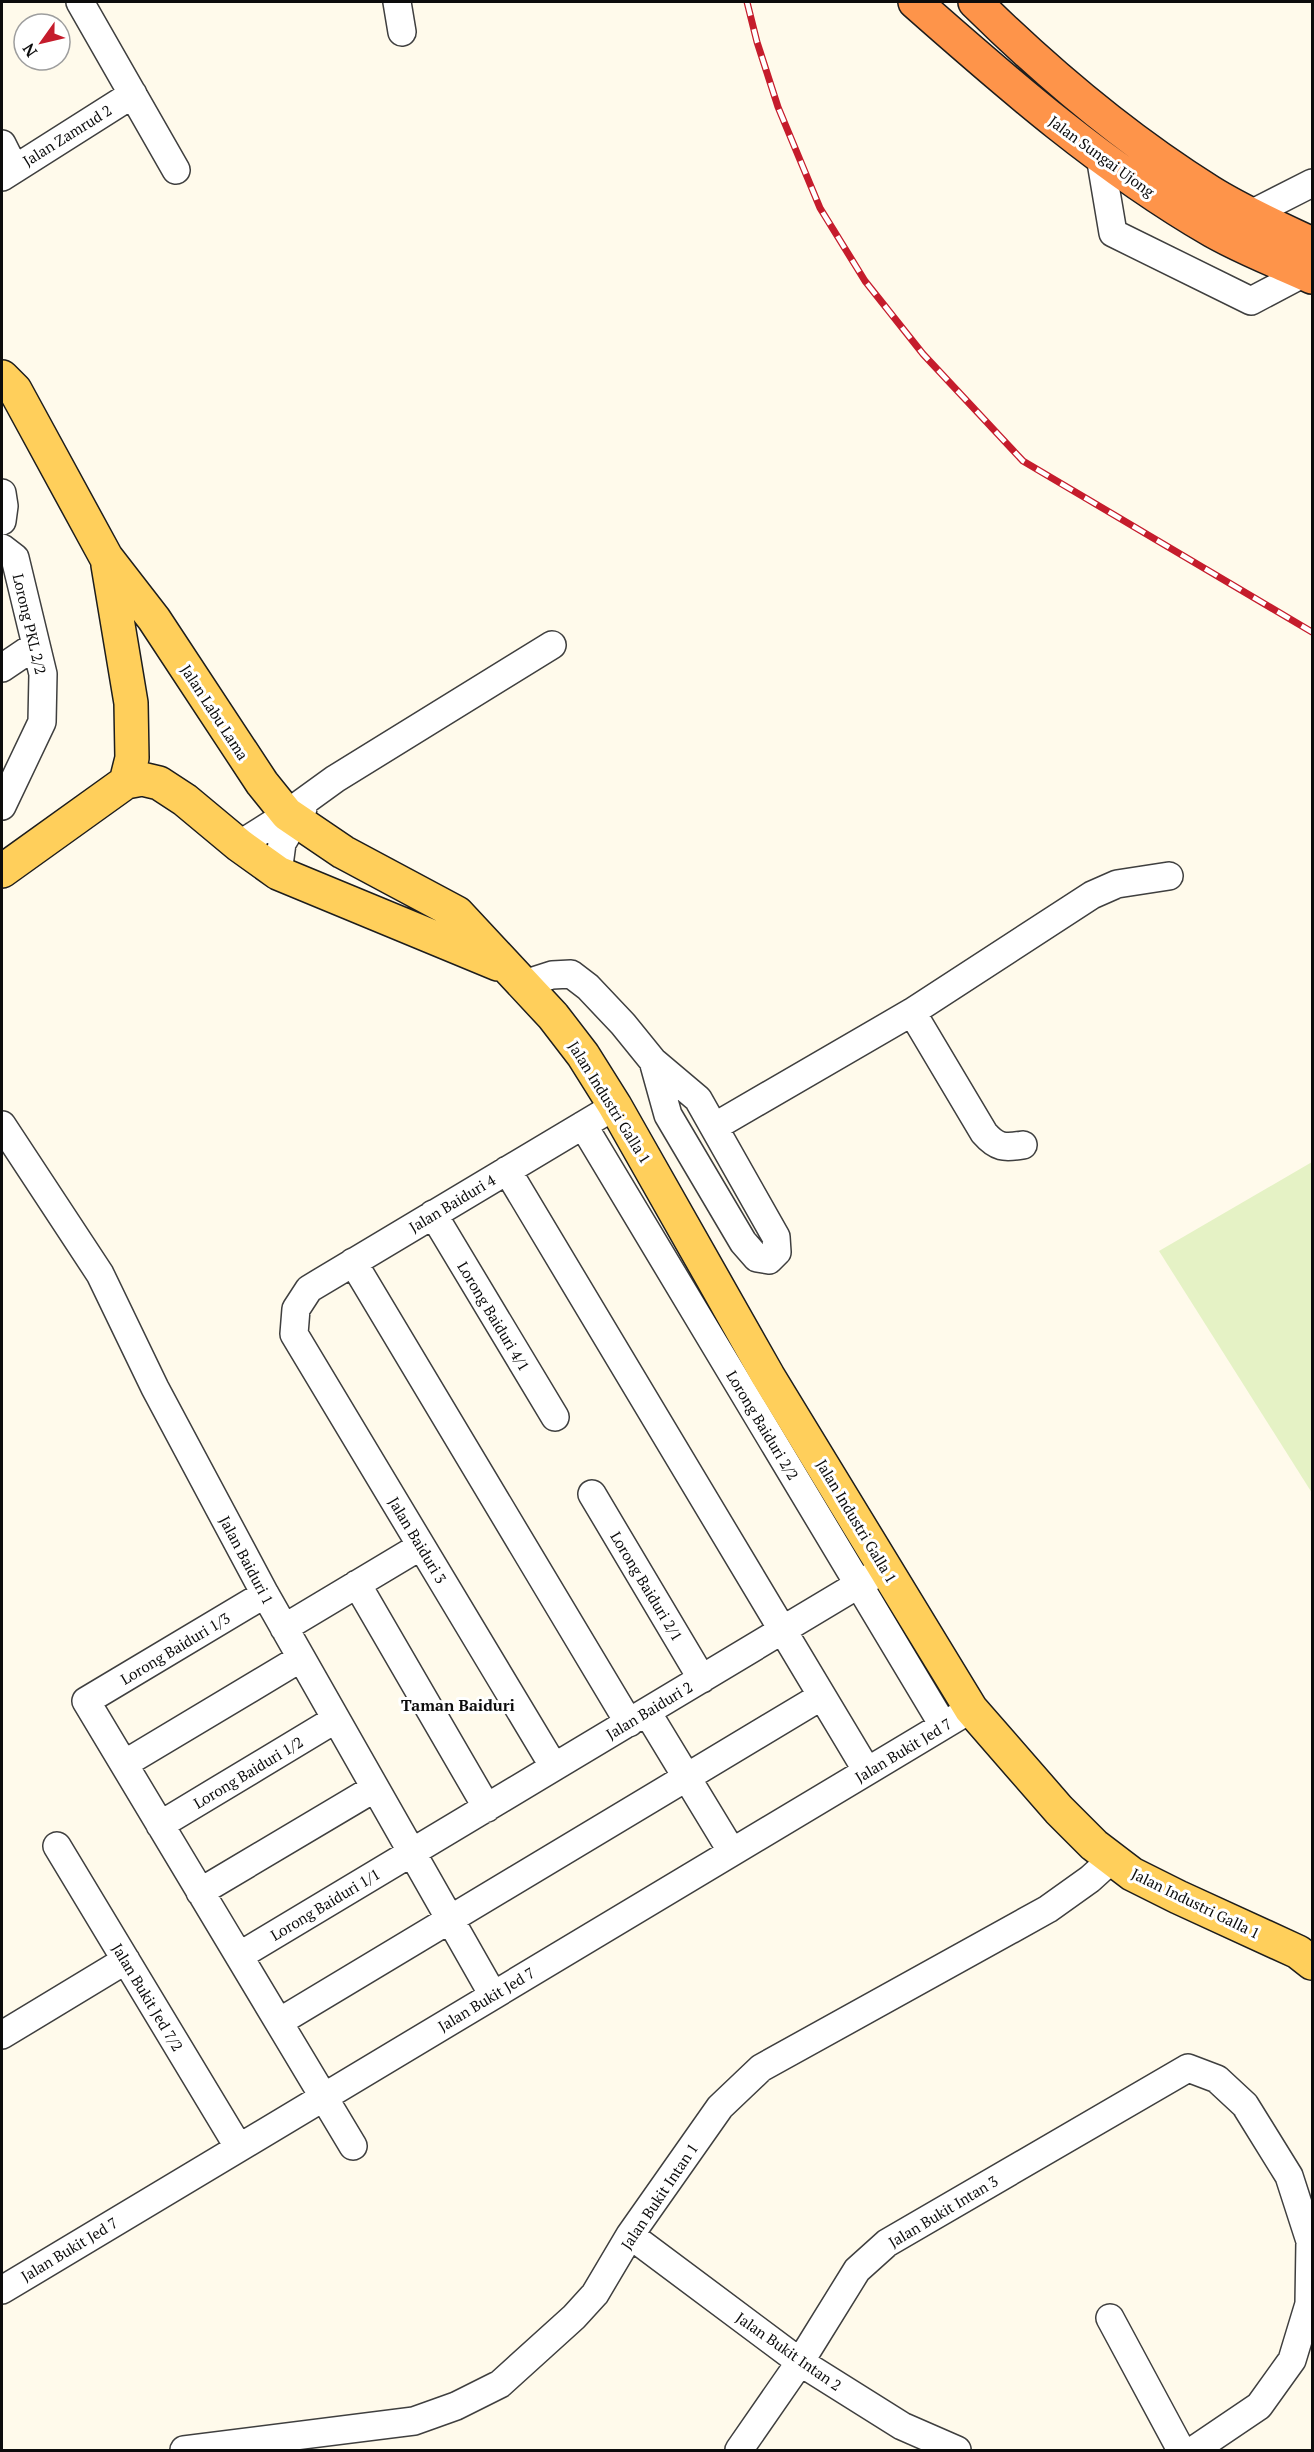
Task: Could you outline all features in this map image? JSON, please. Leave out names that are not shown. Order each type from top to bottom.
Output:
[{"type":"highway","name":"Jalan Sungai Ujong","points":[[915,2],[1015,90],[1149,192],[1216,232],[1310,265]]},
{"type":"highway","points":[[975,2],[1044,66],[1120,129],[1210,193],[1251,214],[1310,265]]},
{"type":"main road","name":"Jalan Labu Lama","points":[[2,377],[15,390],[106,557],[154,619],[262,783],[298,810],[343,852],[457,913],[517,977]]},
{"type":"main road","points":[[106,557],[117,609],[131,703],[132,758],[126,782]]},
{"type":"main road","points":[[2,871],[126,782],[142,779],[159,783],[185,800],[239,845],[278,873],[517,977]]},
{"type":"main road","name":"Jalan Industri Galla 1","points":[[517,977],[553,1016],[583,1055],[615,1106],[768,1376],[873,1576],[971,1709],[1059,1810],[1094,1845],[1112,1859],[1142,1879],[1298,1952],[1312,1964]]},
{"type":"street","points":[[80,2],[176,170]]},
{"type":"street","points":[[397,2],[402,32]]},
{"type":"street","name":"Jalan Zamrud 2","points":[[8,172],[133,94]]},
{"type":"street","points":[[2,144],[8,172]]},
{"type":"street","points":[[1100,156],[1113,233],[1251,301],[1310,265]]},
{"type":"street","points":[[1251,214],[1312,183]]},
{"type":"street","points":[[2,494],[4,506],[2,520]]},
{"type":"street","name":"Lorong PKL 2/2","points":[[2,548],[15,558],[43,674],[42,722],[2,806]]},
{"type":"street","points":[[2,668],[36,645]]},
{"type":"street","points":[[239,845],[298,810],[552,645]]},
{"type":"street","points":[[278,873],[282,843],[298,810]]},
{"type":"street","points":[[714,1127],[912,1012],[1092,895],[1117,884],[1169,876]]},
{"type":"street","points":[[517,977],[571,974],[595,994],[653,1061],[698,1099],[776,1237],[777,1252],[769,1260],[757,1258],[743,1242],[668,1115],[653,1061]]},
{"type":"street","points":[[912,1012],[984,1133],[994,1145],[1009,1148],[1023,1145]]},
{"type":"street","name":"Jalan Baiduri 4","points":[[296,1309],[309,1289],[615,1106]]},
{"type":"street","name":"Jalan Baiduri 1","points":[[2,1125],[100,1274],[155,1388],[265,1594],[493,1995]]},
{"type":"street","name":"Lorong Baiduri 2/2","points":[[583,1125],[873,1576],[943,1725]]},
{"type":"street","points":[[507,1170],[867,1771]]},
{"type":"street","name":"Lorong Baiduri 4/1","points":[[433,1214],[555,1417]]},
{"type":"street","points":[[353,1262],[638,1717],[686,1777],[732,1852]]},
{"type":"street","name":"Jalan Baiduri 3","points":[[296,1309],[294,1334],[554,1767]]},
{"type":"street","name":"Lorong Baiduri 2/1","points":[[592,1494],[702,1678]]},
{"type":"street","points":[[284,1628],[421,1546]]},
{"type":"street","name":"Jalan Baiduri 2","points":[[412,1853],[873,1576]]},
{"type":"street","points":[[357,1584],[487,1808]]},
{"type":"street","name":"Lorong Baiduri 1/3","points":[[124,1764],[86,1701],[265,1594]]},
{"type":"street","points":[[301,1658],[124,1764],[353,2146]]},
{"type":"street","points":[[279,2022],[822,1696]]},
{"type":"street","name":"Jalan Bukit Jed 7","points":[[2,2290],[971,1709]]},
{"type":"street","name":"Lorong Baiduri 1/2","points":[[160,1825],[336,1719]]},
{"type":"street","points":[[200,1892],[375,1788]]},
{"type":"street","name":"Jalan Bukit Jed 7/2","points":[[57,1846],[239,2148]]},
{"type":"street","name":"Lorong Baiduri 1/1","points":[[239,1956],[412,1853]]},
{"type":"street","name":"Jalan Bukit Intan 1","points":[[183,2451],[414,2421],[456,2406],[500,2384],[574,2317],[595,2294],[630,2235],[720,2108],[761,2068],[1048,1909],[1090,1879],[1112,1859]]},
{"type":"street","points":[[2,2035],[126,1960]]},
{"type":"street","name":"Jalan Bukit Intan 3","points":[[739,2451],[800,2362],[857,2270],[887,2243],[1188,2068],[1217,2079],[1245,2105],[1289,2176],[1310,2241],[1309,2304],[1292,2360],[1259,2406],[1194,2451]]},
{"type":"street","name":"Jalan Bukit Intan 2","points":[[630,2235],[800,2362],[902,2426],[957,2451]]},
{"type":"street","points":[[1110,2318],[1181,2451]]},
{"type":"green space","points":[[1312,1162],[1312,1493],[1159,1251]]},
{"type":"railway","points":[[747,2],[778,107],[820,208],[865,281],[923,354],[1023,461],[1312,632]]},
{"type":"district","name":"Taman Baiduri","points":[[458,1705]]}]
